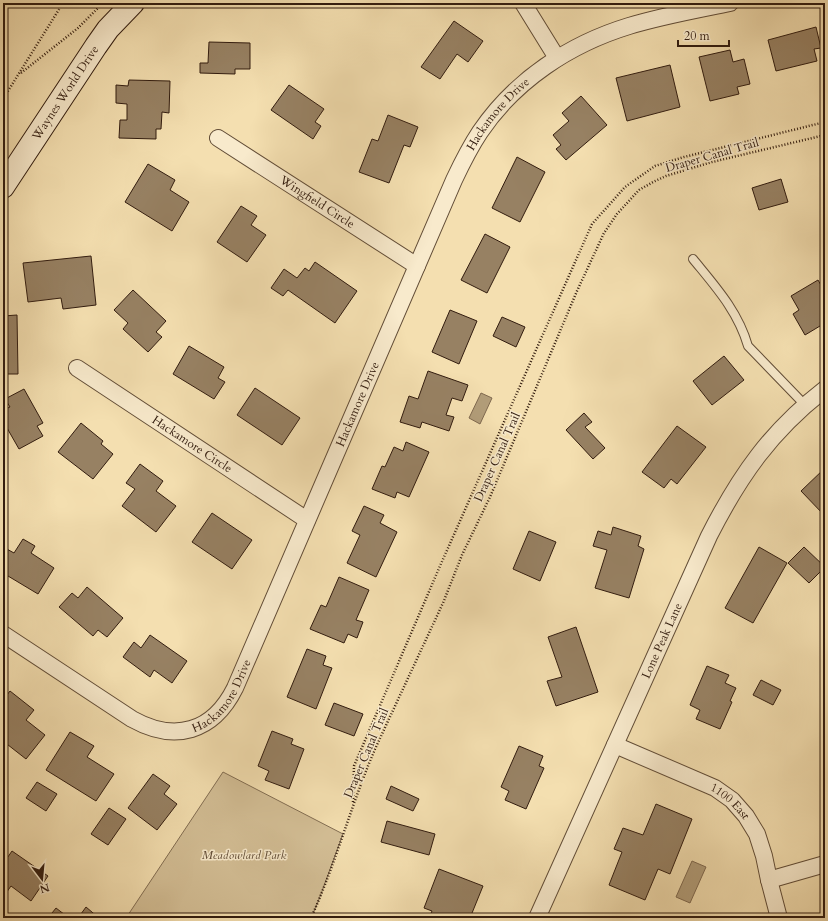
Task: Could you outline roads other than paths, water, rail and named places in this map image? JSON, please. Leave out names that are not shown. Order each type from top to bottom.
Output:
[{"type":"main road","name":"Waynes World Drive","points":[[3,186],[108,29],[133,3]]},
{"type":"street","points":[[523,3],[557,58]]},
{"type":"street","name":"Hackamore Drive","points":[[3,634],[144,726],[170,732],[184,731],[195,728],[215,716],[224,708],[230,699],[454,180],[470,147],[481,131],[507,100],[540,71],[557,58],[586,42],[629,26],[730,3]]},
{"type":"street","name":"Wingfield Circle","points":[[218,138],[417,266]]},
{"type":"street","name":"Hackamore Circle","points":[[77,368],[308,520]]},
{"type":"street","name":"Lone Peak Lane","points":[[536,918],[706,543],[722,511],[743,476],[767,444],[805,405],[825,390]]},
{"type":"street","name":"1100 East","points":[[615,745],[715,788],[732,800],[746,816],[757,834],[779,918]]},
{"type":"street","points":[[769,880],[825,864]]},
{"type":"lane","points":[[693,259],[727,301],[748,346],[805,405]]},
{"type":"park label","name":"Meadowlard Park","points":[[244,855]]}]
